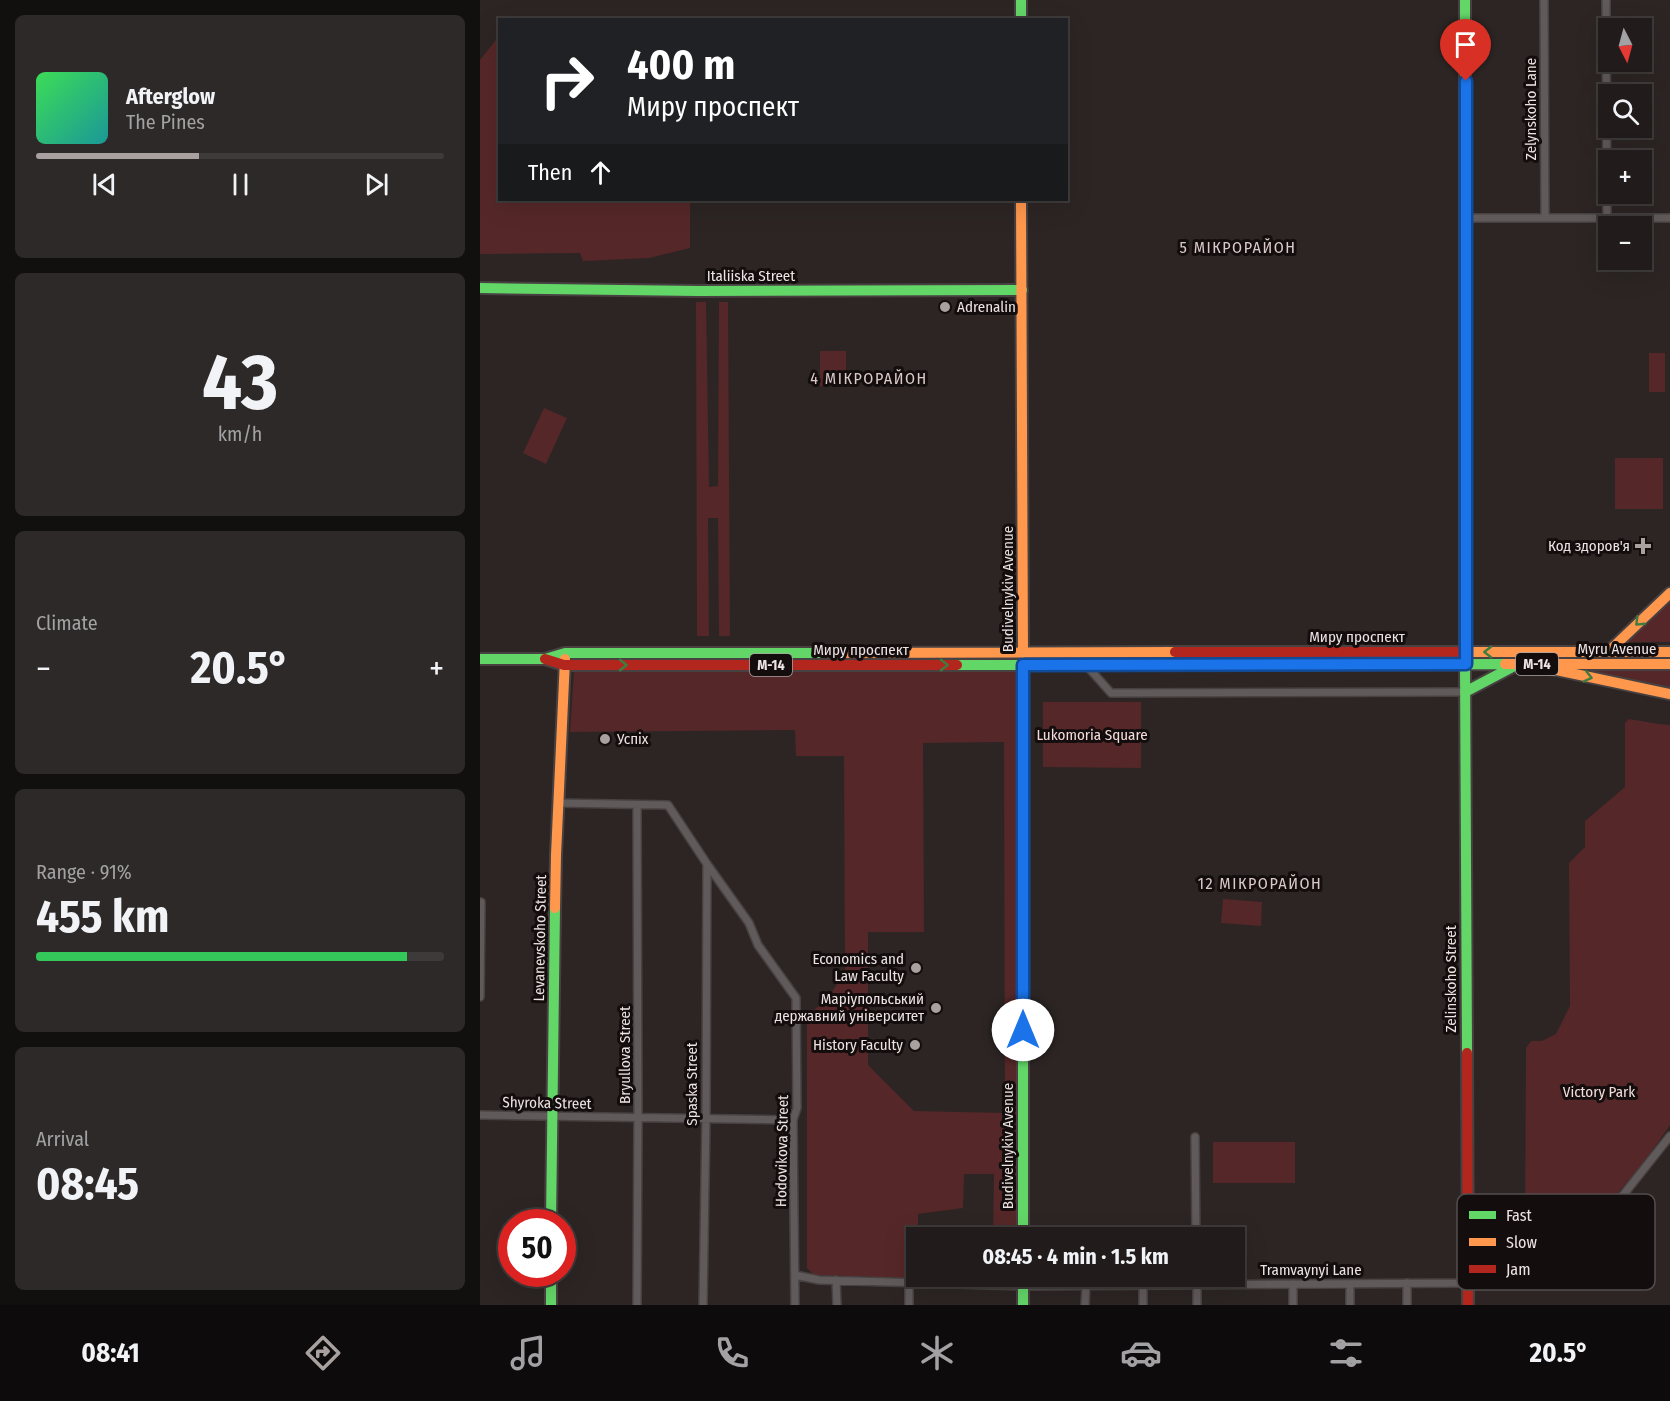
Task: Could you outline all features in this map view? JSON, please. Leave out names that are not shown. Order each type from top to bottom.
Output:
[{"type":"main road","points":[[1021,0],[1021,18]]},
{"type":"main road","points":[[1466,0],[1466,218]]},
{"type":"main road","name":"Budivelnykiv Avenue","points":[[1022,201],[1023,1227]]},
{"type":"main road","name":"Zelinskoho Street","points":[[1466,218],[1468,1194]]},
{"type":"main road","name":"Italiiska Street","points":[[480,288],[698,291],[1022,290]]},
{"type":"main road","points":[[1608,652],[1670,593]]},
{"type":"main road","name":"Myru Avenue","points":[[1023,652],[1670,652]]},
{"type":"main road","name":"Миру проспект","points":[[565,653],[1023,652]]},
{"type":"main road","name":"М-14","points":[[480,659],[545,659],[565,653]]},
{"type":"main road","name":"Levanevskoho Street","points":[[551,1209],[556,855],[565,653]]},
{"type":"main road","name":"М-14","points":[[545,659],[564,665]]},
{"type":"main road","name":"Myru Avenue","points":[[1466,664],[1670,664]]},
{"type":"main road","name":"Миру проспект","points":[[564,665],[1466,664]]},
{"type":"main road","points":[[1466,692],[1518,664]]},
{"type":"main road","points":[[1531,664],[1667,693]]},
{"type":"main road","points":[[551,1287],[551,1305]]},
{"type":"main road","points":[[1023,1287],[1023,1305]]},
{"type":"street","name":"Zelynskoho Lane","points":[[1544,0],[1545,218]]},
{"type":"street","points":[[1606,0],[1607,216]]},
{"type":"street","points":[[1466,218],[1598,218]]},
{"type":"street","points":[[1652,218],[1670,218]]},
{"type":"street","points":[[1086,665],[1111,693],[1466,692]]},
{"type":"street","points":[[558,803],[668,805],[707,864]]},
{"type":"street","name":"Bryullova Street","points":[[637,805],[637,1305]]},
{"type":"street","name":"Hodovikova Street","points":[[707,864],[749,923],[758,945],[796,999],[797,1108],[793,1120],[795,1305]]},
{"type":"street","name":"Spaska Street","points":[[703,1305],[707,864]]},
{"type":"street","points":[[480,997],[481,902]]},
{"type":"street","name":"Shyroka Street","points":[[480,1115],[793,1120]]},
{"type":"street","name":"Tramvaynyi Lane","points":[[1624,1194],[1670,1136]]},
{"type":"street","points":[[1195,1137],[1196,1227]]},
{"type":"street","name":"Tramvaynyi Lane","points":[[795,1275],[819,1280],[906,1282]]},
{"type":"street","points":[[836,1280],[837,1305]]},
{"type":"street","name":"Tramvaynyi Lane","points":[[1245,1282],[1457,1283]]},
{"type":"street","points":[[1407,1283],[1407,1305]]},
{"type":"street","points":[[1293,1284],[1293,1305]]},
{"type":"street","points":[[1350,1284],[1350,1305]]},
{"type":"street","points":[[909,1287],[909,1305]]},
{"type":"street","points":[[1086,1287],[1086,1305]]},
{"type":"street","points":[[1143,1287],[1143,1305]]},
{"type":"street","points":[[1197,1287],[1197,1305]]},
{"type":"green space","points":[[498,37],[498,201],[690,201],[690,248],[649,258],[583,261],[580,253],[480,254],[480,60]]},
{"type":"green space","points":[[696,302],[706,302],[709,487],[718,486],[719,302],[728,302],[730,636],[719,636],[718,518],[708,518],[709,636],[697,636]]},
{"type":"green space","points":[[820,351],[846,351],[846,386],[820,386]]},
{"type":"green space","points":[[1649,353],[1665,353],[1665,392],[1649,392]]},
{"type":"green space","points":[[544,408],[567,418],[546,464],[523,453]]},
{"type":"green space","points":[[1615,458],[1663,458],[1663,509],[1615,509]]},
{"type":"green space","points":[[1670,597],[1670,642],[1627,642],[1624,639]]},
{"type":"green space","points":[[1020,669],[1020,1227],[993,1227],[994,1174],[964,1174],[963,1208],[918,1214],[918,1227],[906,1227],[906,1278],[814,1275],[807,1268],[807,1017],[830,995],[845,971],[844,756],[796,756],[795,730],[570,732],[574,670],[945,672]],"holes":[[[1004,742],[1005,1113],[914,1111],[868,1065],[868,932],[924,932],[923,743]]]},
{"type":"green space","points":[[1564,669],[1670,669],[1670,687],[1666,689]]},
{"type":"green space","name":"Lukomoria Square","points":[[1043,702],[1141,702],[1141,768],[1043,767]]},
{"type":"green space","name":"Victory Park","points":[[1629,719],[1670,725],[1670,1125],[1640,1167],[1617,1194],[1525,1194],[1526,1048],[1531,1041],[1542,1041],[1556,1034],[1570,1006],[1569,863],[1585,847],[1585,821],[1625,787],[1625,723]]},
{"type":"green space","points":[[1223,899],[1262,902],[1261,926],[1221,923]]},
{"type":"green space","points":[[1213,1142],[1295,1142],[1295,1183],[1213,1183]]},
{"type":"traffic: fast","points":[[1021,0],[1021,18]]},
{"type":"traffic: fast","points":[[1465,0],[1465,285]]},
{"type":"traffic: fast","points":[[480,288],[698,291],[1022,290]]},
{"type":"traffic: fast","points":[[480,659],[545,659],[565,653],[824,653]]},
{"type":"traffic: fast","points":[[1465,664],[1467,1053]]},
{"type":"traffic: fast","points":[[957,665],[1505,664]]},
{"type":"traffic: fast","points":[[1465,692],[1518,664]]},
{"type":"traffic: fast","points":[[551,1209],[555,908]]},
{"type":"traffic: fast","points":[[1023,920],[1023,1227]]},
{"type":"traffic: fast","points":[[551,1287],[551,1305]]},
{"type":"traffic: fast","points":[[1023,1287],[1023,1305]]},
{"type":"traffic: slow","points":[[1021,201],[1023,653]]},
{"type":"traffic: slow","points":[[1465,285],[1465,652]]},
{"type":"traffic: slow","points":[[1608,652],[1670,593]]},
{"type":"traffic: slow","points":[[824,653],[1175,652]]},
{"type":"traffic: slow","points":[[1459,652],[1670,652]]},
{"type":"traffic: slow","points":[[555,908],[565,659]]},
{"type":"traffic: slow","points":[[1505,664],[1670,664]]},
{"type":"traffic: slow","points":[[1023,665],[1023,920]]},
{"type":"traffic: slow","points":[[1547,668],[1670,694]]},
{"type":"traffic: jam","points":[[1175,652],[1459,652]]},
{"type":"traffic: jam","points":[[545,659],[564,665],[957,665]]},
{"type":"traffic: jam","points":[[1467,1053],[1468,1194]]},
{"type":"traffic: jam","points":[[1468,1290],[1468,1305]]},
{"type":"place","name":"Adrenalin","points":[[945,307]]},
{"type":"place","name":"Код здоров'я","points":[[1643,546]]},
{"type":"place","name":"Успіх","points":[[605,739]]},
{"type":"place","name":"Economics and Law Faculty","points":[[916,968]]},
{"type":"place","name":"Маріупольський державний університет","points":[[936,1008]]},
{"type":"place","name":"History Faculty","points":[[915,1045]]},
{"type":"district","name":"5 МІКРОРАЙОН","points":[[1238,247]]},
{"type":"district","name":"4 МІКРОРАЙОН","points":[[869,378]]},
{"type":"district","name":"12 МІКРОРАЙОН","points":[[1260,883]]},
{"type":"route","points":[[1023,1030],[1023,665],[1466,664],[1466,81]]}]
